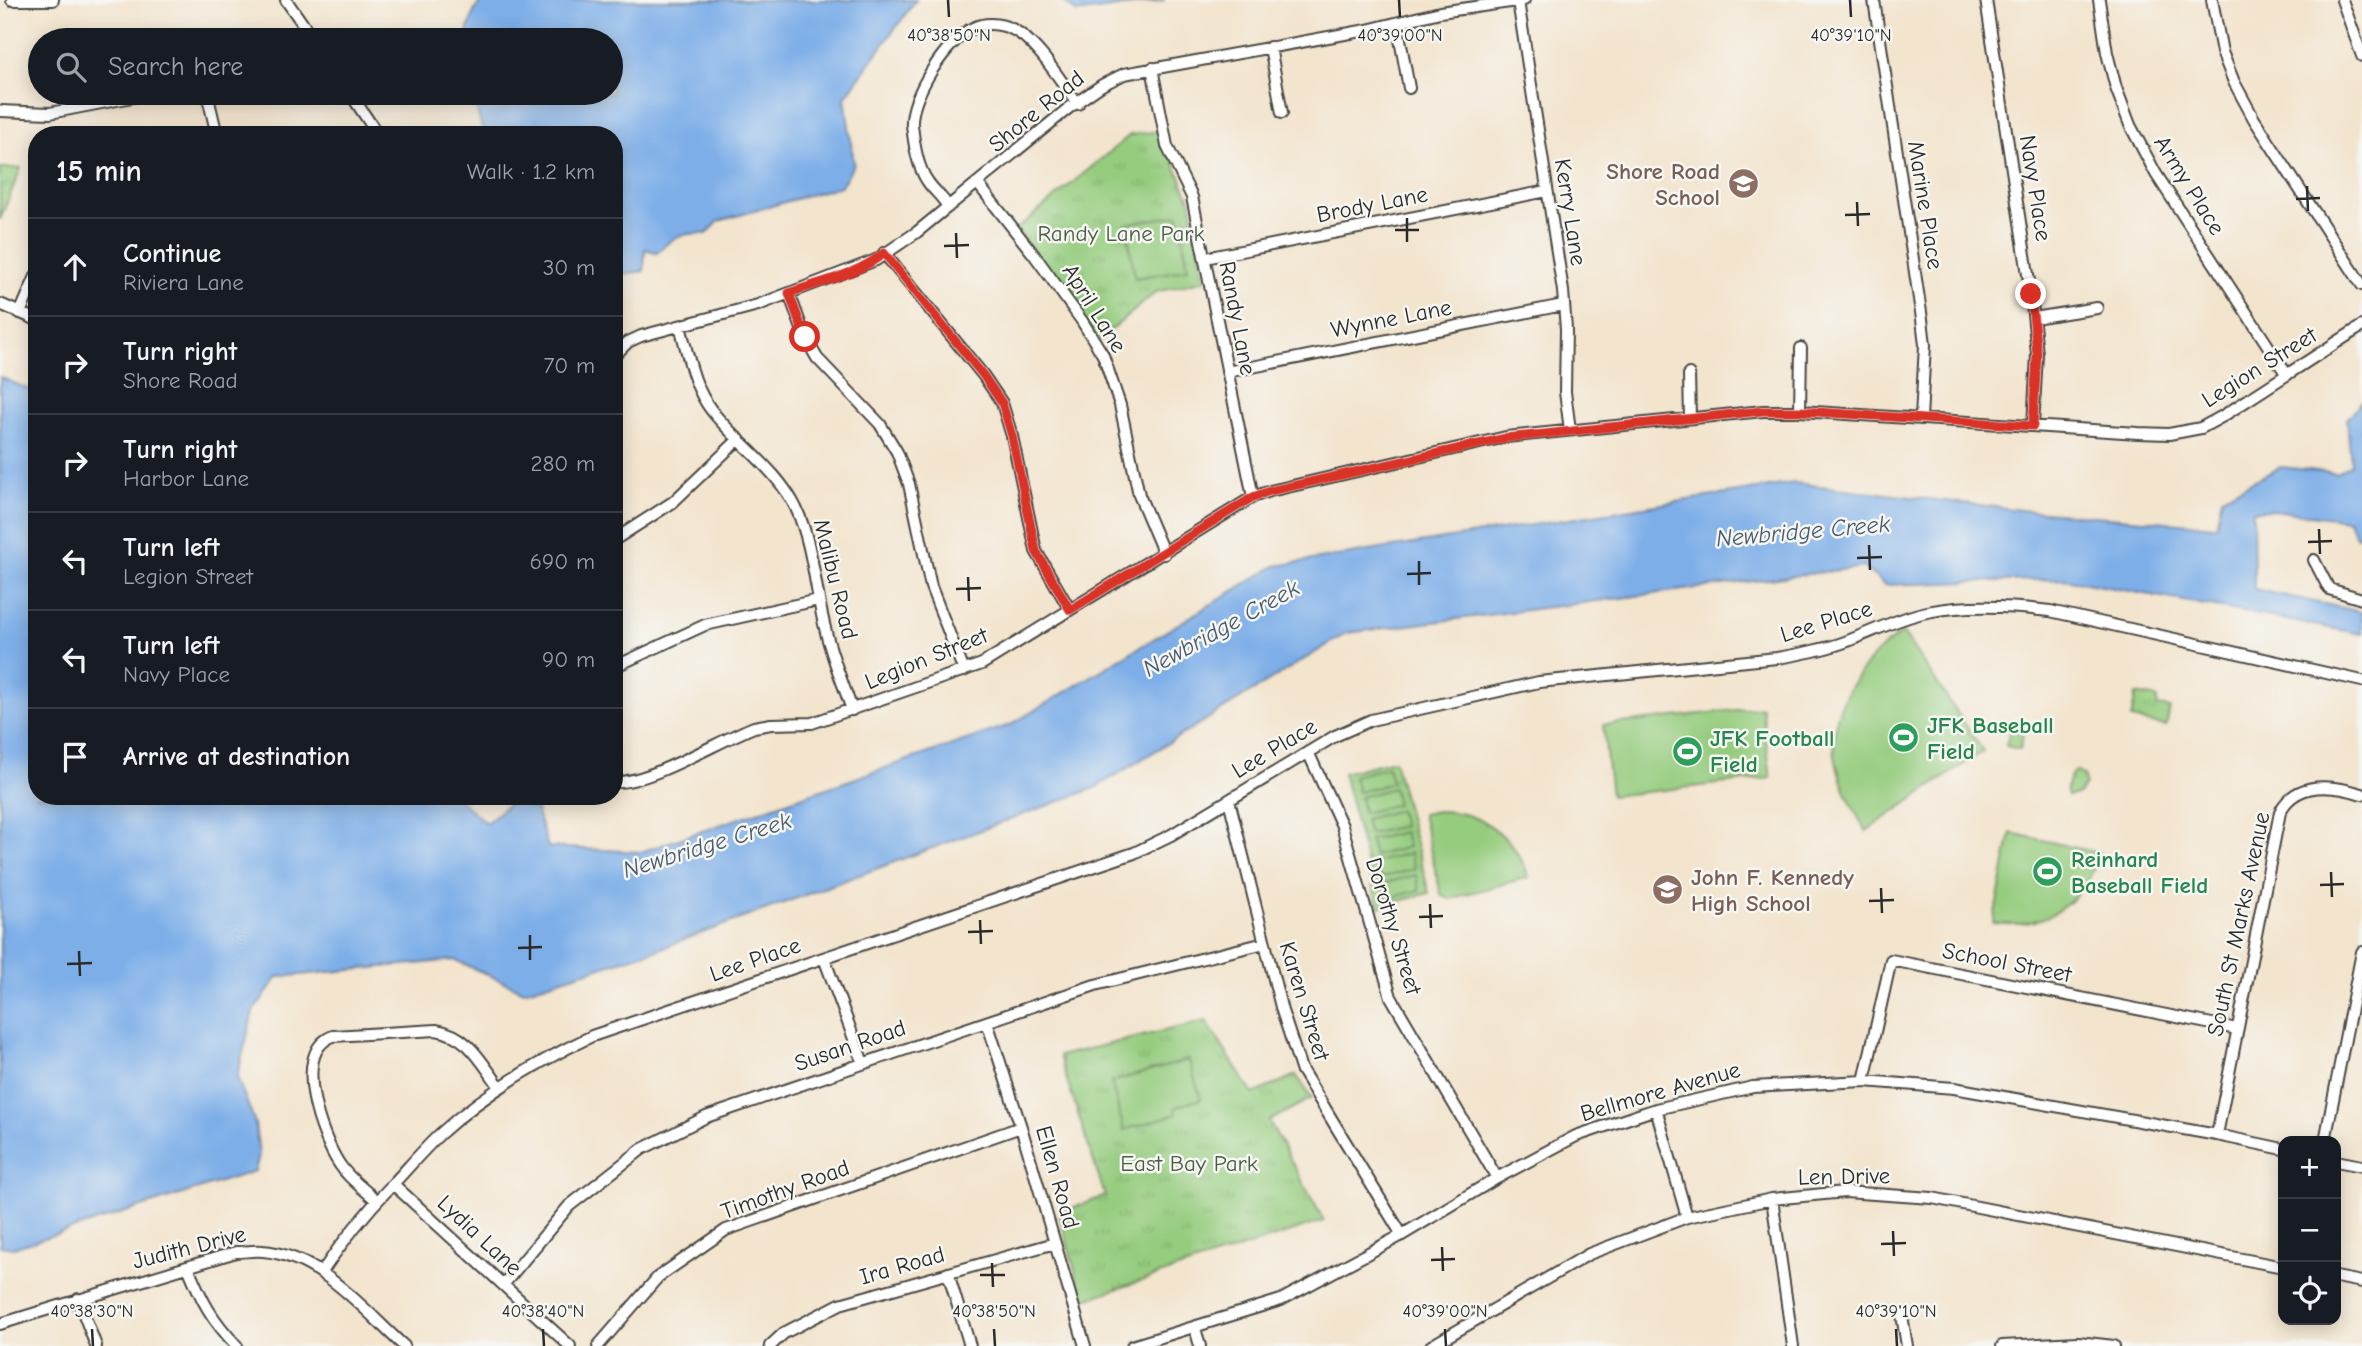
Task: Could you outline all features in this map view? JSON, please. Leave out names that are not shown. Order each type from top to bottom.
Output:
[{"type":"street","points":[[12,0],[53,0]]},
{"type":"street","points":[[286,0],[306,28]]},
{"type":"street","name":"Marine Place","points":[[1874,0],[1923,319],[1921,418]]},
{"type":"street","name":"Navy Place","points":[[1986,0],[2034,318],[2037,354],[2033,426]]},
{"type":"street","name":"Army Place","points":[[2099,0],[2107,53],[2130,125],[2156,174],[2287,375]]},
{"type":"street","points":[[2212,0],[2222,52],[2234,82],[2254,119],[2362,285]]},
{"type":"street","points":[[2342,0],[2362,56]]},
{"type":"street","name":"Shore Road","points":[[623,347],[641,335],[758,304],[876,260],[978,184],[1070,107],[1110,80],[1124,74],[1397,23],[1440,12],[1521,1]]},
{"type":"street","name":"Kerry Lane","points":[[1521,1],[1546,191],[1563,291],[1566,329],[1565,392],[1570,430]]},
{"type":"street","points":[[1397,23],[1409,88]]},
{"type":"street","points":[[948,207],[926,179],[920,166],[912,125],[913,111],[927,80],[947,50],[965,32],[985,24],[995,24],[1020,34],[1033,46],[1078,104]]},
{"type":"street","points":[[1270,47],[1282,113]]},
{"type":"street","name":"Randy Lane","points":[[1152,68],[1163,134],[1192,197],[1253,497]]},
{"type":"street","points":[[0,111],[50,113],[91,105]]},
{"type":"street","points":[[210,105],[215,126]]},
{"type":"street","points":[[358,105],[373,126]]},
{"type":"street","name":"April Lane","points":[[978,184],[1083,321],[1103,355],[1120,405],[1139,495],[1164,554]]},
{"type":"street","name":"Brody Lane","points":[[1205,258],[1546,191]]},
{"type":"street","points":[[884,253],[983,375],[1002,403],[1012,436],[1036,551],[1070,610]]},
{"type":"street","points":[[789,293],[805,337],[817,358],[880,424],[897,452],[909,484],[931,587],[964,671]]},
{"type":"street","points":[[20,313],[28,295]]},
{"type":"street","points":[[0,304],[28,316]]},
{"type":"street","name":"Wynne Lane","points":[[1227,372],[1563,306]]},
{"type":"street","points":[[2034,318],[2097,308]]},
{"type":"street","name":"Malibu Road","points":[[680,326],[702,395],[711,410],[775,477],[795,507],[804,530],[826,633],[852,710]]},
{"type":"street","name":"Legion Street","points":[[623,781],[654,774],[754,727],[812,723],[982,664],[1253,497],[1304,482],[1506,438],[1762,411],[1921,418],[2138,433],[2185,433],[2223,416],[2362,326]]},
{"type":"street","points":[[1800,411],[1801,348]]},
{"type":"street","points":[[1689,374],[1690,418]]},
{"type":"street","points":[[623,534],[674,502],[739,439]]},
{"type":"street","points":[[2314,560],[2329,589],[2362,599]]},
{"type":"street","points":[[623,663],[705,625],[818,600]]},
{"type":"street","name":"Lee Place","points":[[322,1272],[340,1244],[376,1200],[439,1135],[472,1107],[527,1069],[592,1037],[1134,853],[1171,835],[1355,726],[1427,706],[1539,681],[1777,659],[1814,652],[1899,620],[1927,612],[1972,606],[2007,606],[2050,611],[2362,681]]},
{"type":"street","name":"Dorothy Street","points":[[1308,752],[1342,825],[1391,997],[1497,1178]]},
{"type":"street","name":"South St Marks Avenue","points":[[2217,1135],[2277,823],[2284,804],[2288,799],[2314,788],[2329,787],[2362,794]]},
{"type":"street","name":"Karen Street","points":[[1229,800],[1282,1011],[1301,1069],[1402,1235]]},
{"type":"street","name":"Susan Road","points":[[503,1285],[569,1206],[642,1149],[705,1117],[1095,985],[1265,943]]},
{"type":"street","points":[[2326,1136],[2362,953]]},
{"type":"street","points":[[824,958],[863,1063]]},
{"type":"street","name":"School Street","points":[[1864,1082],[1891,960],[2237,1029]]},
{"type":"street","name":"Ellen Road","points":[[987,1022],[1021,1127],[1085,1346]]},
{"type":"street","points":[[376,1200],[340,1165],[325,1136],[312,1081],[313,1058],[321,1043],[333,1036],[436,1030],[450,1032],[467,1042],[500,1087]]},
{"type":"street","name":"Bellmore Avenue","points":[[1132,1346],[1281,1300],[1576,1136],[1656,1109],[1753,1087],[1864,1082],[1954,1088],[2278,1148]]},
{"type":"street","points":[[1656,1109],[1687,1217]]},
{"type":"street","name":"Timothy Road","points":[[598,1346],[658,1277],[726,1230],[1021,1127]]},
{"type":"street","points":[[2341,1162],[2362,1166]]},
{"type":"street","name":"Lydia Lane","points":[[393,1184],[570,1346]]},
{"type":"street","name":"Len Drive","points":[[1431,1346],[1589,1254],[1687,1217],[1773,1199],[1845,1192],[1932,1198],[2278,1266]]},
{"type":"street","points":[[1773,1199],[1793,1346]]},
{"type":"street","name":"Ira Road","points":[[770,1346],[784,1333],[840,1304],[1055,1243]]},
{"type":"street","name":"Judith Drive","points":[[0,1324],[236,1252],[262,1251],[291,1256],[322,1272],[404,1346]]},
{"type":"street","points":[[188,1267],[215,1324],[237,1346]]},
{"type":"street","points":[[948,1273],[970,1346]]},
{"type":"street","points":[[2341,1278],[2362,1282]]},
{"type":"street","points":[[78,1299],[96,1346]]},
{"type":"street","points":[[1902,1315],[1907,1346]]},
{"type":"street","points":[[1195,1328],[1200,1346]]},
{"type":"street","points":[[2002,1346],[2078,1342],[2114,1346]]},
{"type":"green space","name":"Randy Lane Park","points":[[1160,131],[1190,199],[1205,280],[1156,292],[1098,341],[1017,229],[1130,135]]},
{"type":"green space","points":[[0,168],[21,168],[0,220]]},
{"type":"green space","points":[[1179,215],[1188,269],[1135,278],[1126,224]]},
{"type":"green space","name":"JFK Baseball Field","points":[[1903,633],[1983,751],[1866,831],[1839,773],[1834,736],[1837,717],[1845,697],[1862,670],[1883,647]]},
{"type":"green space","points":[[2136,694],[2158,698],[2157,706],[2170,708],[2166,726],[2131,719]]},
{"type":"green space","name":"JFK Football Field","points":[[1762,707],[1771,778],[1611,796],[1603,725]]},
{"type":"green space","points":[[2014,728],[2024,730],[2020,749],[2006,746],[2010,730],[2014,731]]},
{"type":"green space","points":[[1394,760],[1429,893],[1378,907],[1343,773]]},
{"type":"green space","points":[[1388,767],[1392,783],[1358,792],[1354,776]]},
{"type":"green space","points":[[2076,771],[2084,776],[2085,785],[2079,794],[2068,796],[2068,782]]},
{"type":"green space","points":[[1393,788],[1397,804],[1363,813],[1360,797]]},
{"type":"green space","points":[[1399,810],[1403,826],[1369,834],[1365,819]]},
{"type":"green space","points":[[1437,811],[1468,816],[1494,829],[1515,849],[1529,877],[1449,899],[1441,894],[1422,814]]},
{"type":"green space","points":[[1404,832],[1408,847],[1374,856],[1370,840]]},
{"type":"green space","name":"Reinhard Baseball Field","points":[[2011,833],[2099,853],[2084,885],[2060,909],[2029,922],[1993,923]]},
{"type":"green space","points":[[1410,853],[1414,869],[1380,878],[1376,862]]},
{"type":"green space","points":[[1416,875],[1419,890],[1386,899],[1382,884]]},
{"type":"green space","name":"East Bay Park","points":[[1206,1021],[1253,1094],[1296,1075],[1312,1098],[1269,1121],[1324,1221],[1083,1300],[1059,1213],[1105,1196],[1059,1056]]},
{"type":"green space","points":[[1189,1060],[1201,1099],[1175,1107],[1176,1114],[1124,1130],[1111,1082]]},
{"type":"water","points":[[481,0],[916,0],[845,97],[854,164],[841,186],[719,221],[707,234],[679,236],[657,253],[645,249],[644,271],[623,274],[623,126],[481,126],[476,108],[472,105],[623,105],[623,28],[468,28]]},
{"type":"water","points":[[1063,0],[1165,0],[1077,13]]},
{"type":"water","name":"Newbridge Creek","points":[[0,377],[28,389],[28,805],[465,805],[486,823],[507,805],[524,805],[536,810],[548,847],[641,852],[1010,725],[1275,566],[1794,483],[2021,510],[2216,526],[2222,497],[2281,467],[2336,473],[2351,464],[2347,419],[2362,401],[2362,535],[2356,536],[2348,520],[2273,510],[2253,511],[2254,589],[2362,612],[2362,634],[2064,579],[1885,585],[1863,567],[1347,633],[1095,788],[656,950],[524,991],[455,960],[278,977],[253,1012],[237,1077],[255,1123],[259,1155],[255,1171],[13,1248],[0,1246]]},
{"type":"place","name":"Shore Road School","points":[[1743,184]]},
{"type":"place","name":"JFK Baseball Field","points":[[1904,738]]},
{"type":"place","name":"JFK Football Field","points":[[1687,751]]},
{"type":"place","name":"Reinhard Baseball Field","points":[[2048,872]]},
{"type":"place","name":"John F. Kennedy High School","points":[[1668,890]]},
{"type":"route","points":[[805,337],[789,293],[855,270],[884,253],[983,375],[1002,403],[1012,436],[1036,551],[1070,610],[1253,497],[1304,482],[1506,438],[1762,411],[1800,411],[2033,426],[2037,354],[2031,294]]}]
